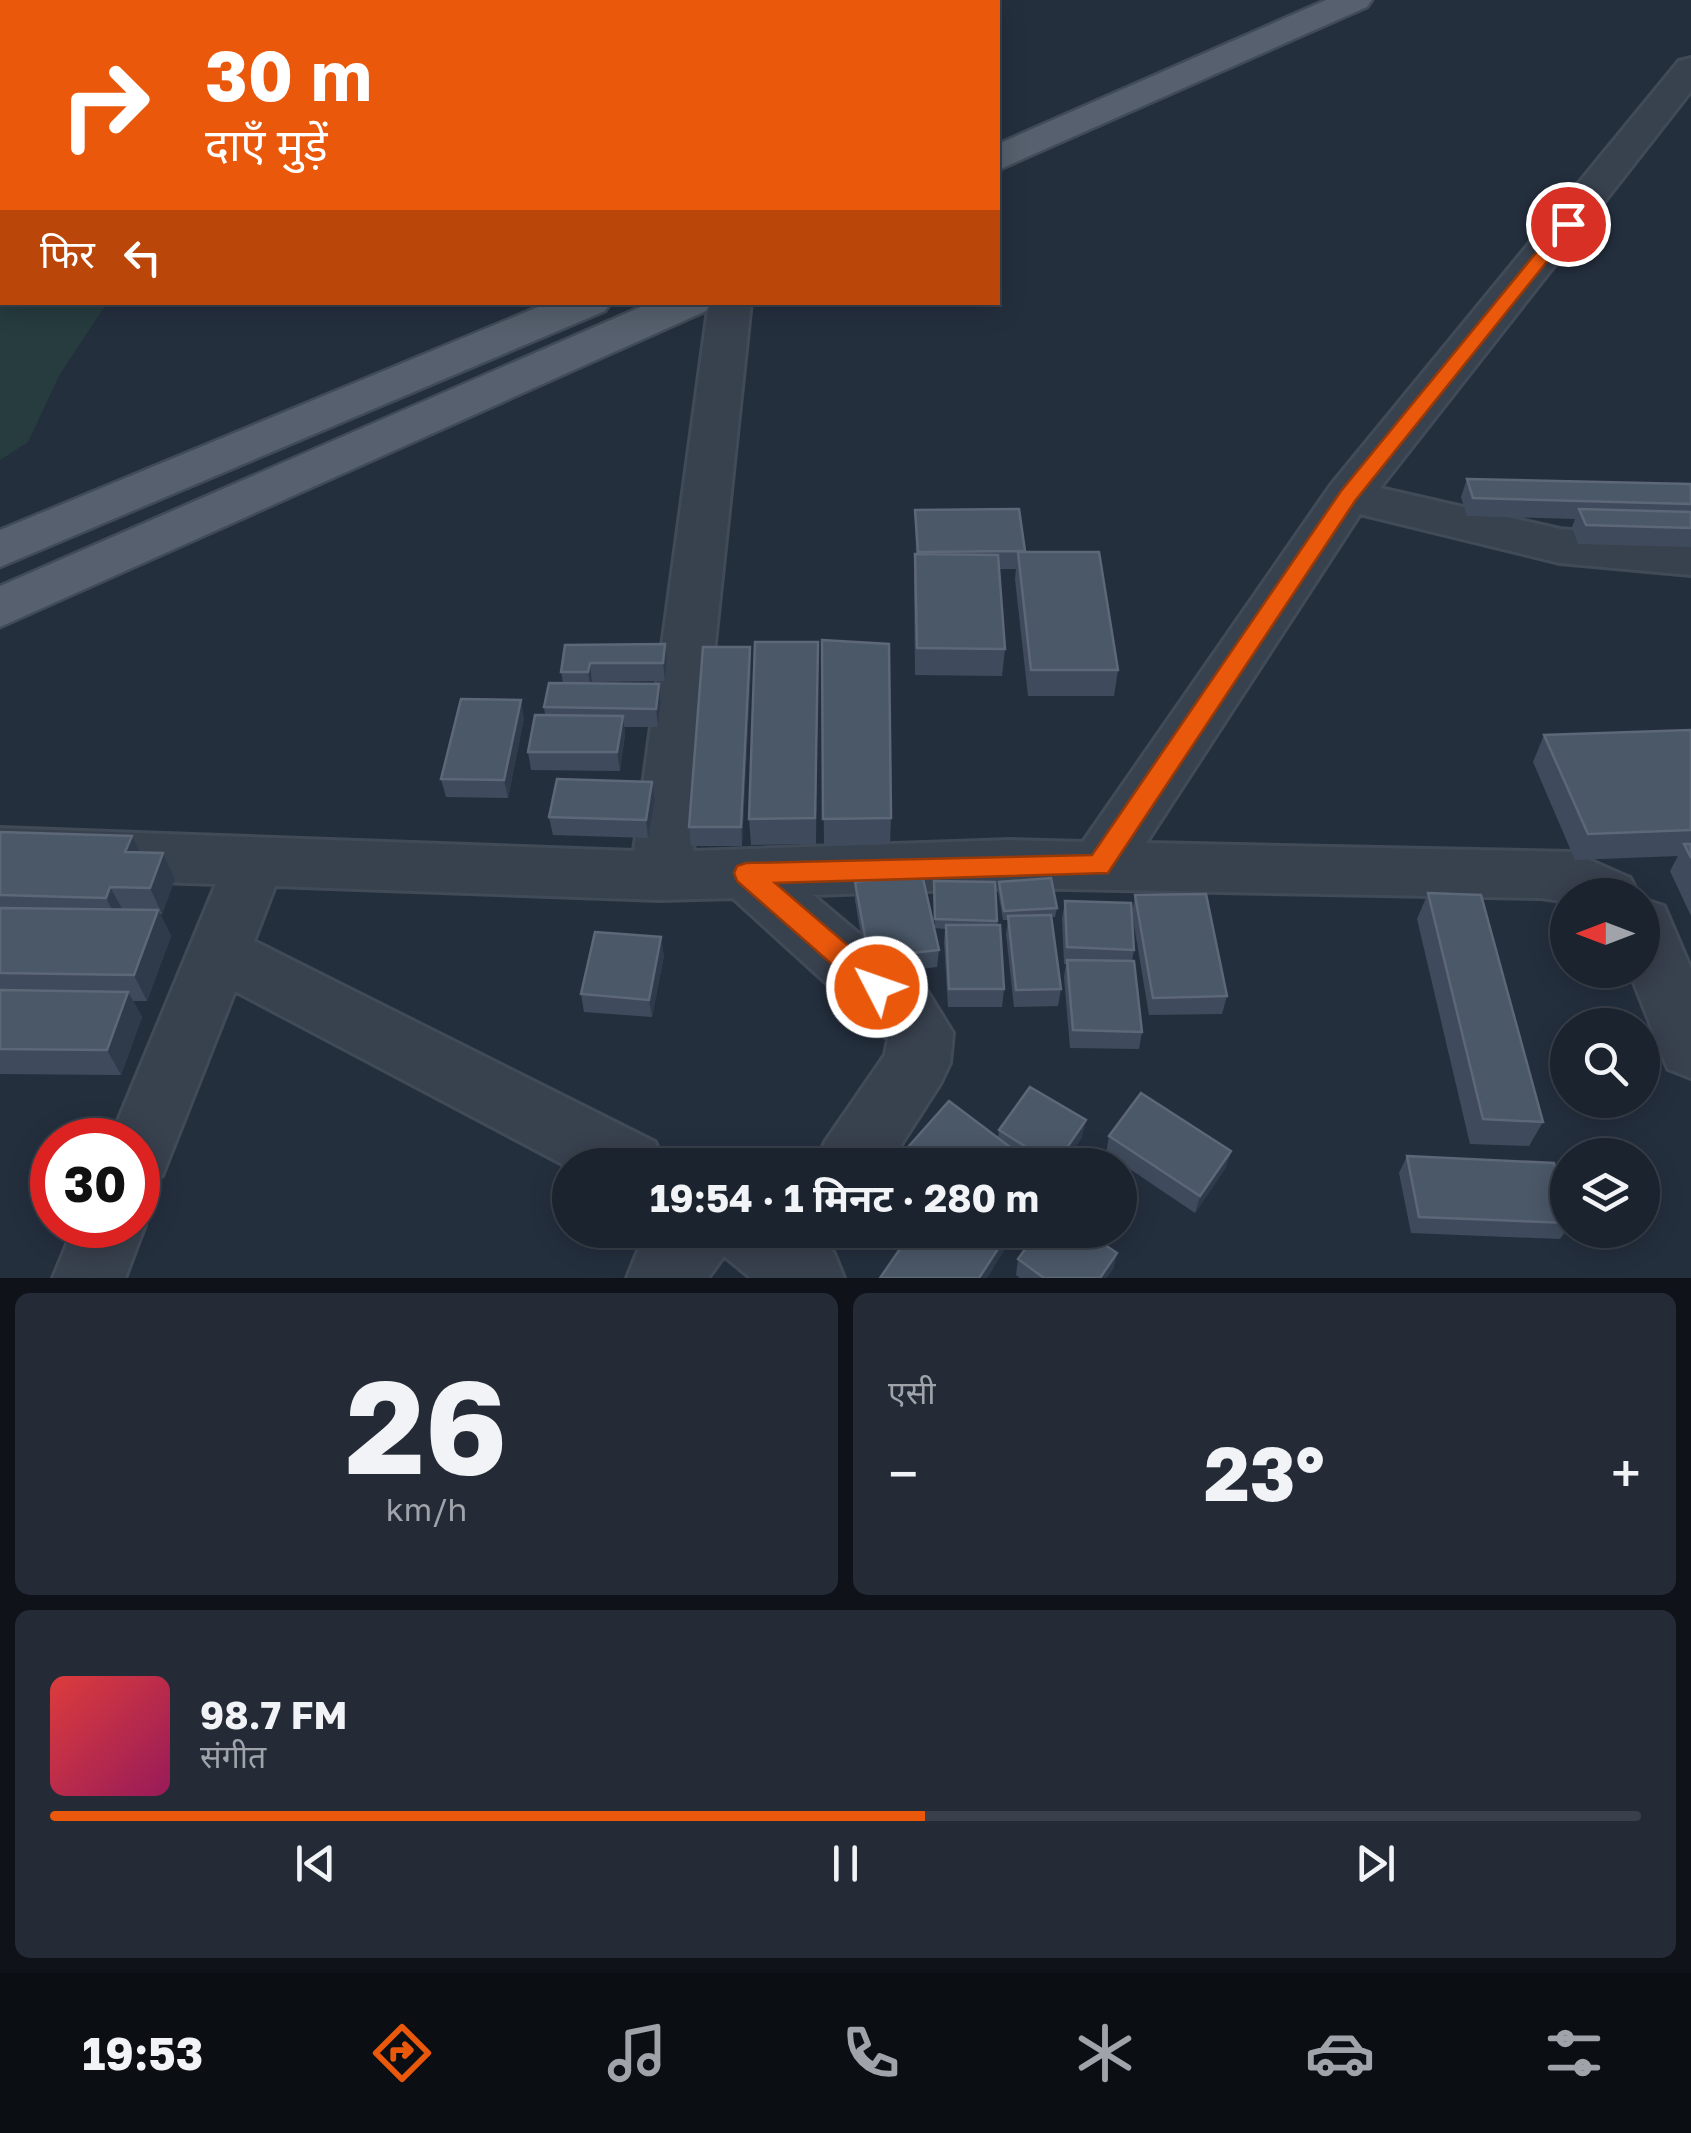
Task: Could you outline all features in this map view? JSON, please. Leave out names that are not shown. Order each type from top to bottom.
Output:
[{"type":"main road","points":[[1000,123],[1279,0]]},
{"type":"main road","points":[[1000,157],[1356,0]]},
{"type":"main road","points":[[0,550],[582,305]]},
{"type":"main road","points":[[0,608],[683,305]]},
{"type":"street","points":[[1099,866],[1348,496],[1691,68]]},
{"type":"street","points":[[660,876],[730,305]]},
{"type":"street","points":[[1348,496],[1560,546],[1691,558]]},
{"type":"street","points":[[0,852],[660,876],[1011,864],[1575,878]]},
{"type":"street","points":[[152,1118],[254,863]]},
{"type":"street","points":[[746,873],[904,1010],[920,1033],[917,1063],[860,1148]]},
{"type":"street","points":[[217,952],[599,1148]]},
{"type":"street","points":[[1660,970],[1691,1048]]},
{"type":"street","points":[[89,1278],[101,1248]]},
{"type":"street","points":[[663,1278],[687,1248]]},
{"type":"green space","points":[[0,305],[106,305],[60,374],[28,442],[0,460]]},
{"type":"building","points":[[1467,479],[1691,484],[1691,504],[1473,498]]},
{"type":"building","points":[[1019,509],[1025,551],[918,552],[915,510]]},
{"type":"building","points":[[1579,509],[1691,512],[1691,528],[1586,525]]},
{"type":"building","points":[[1018,552],[1099,552],[1118,670],[1031,670]]},
{"type":"building","points":[[915,554],[998,555],[1005,649],[917,648]]},
{"type":"building","points":[[822,640],[889,644],[891,818],[823,819]]},
{"type":"building","points":[[755,642],[818,642],[815,818],[749,819]]},
{"type":"building","points":[[665,644],[663,663],[590,663],[588,672],[561,672],[565,645]]},
{"type":"building","points":[[703,647],[750,647],[741,827],[689,827]]},
{"type":"building","points":[[549,683],[659,684],[656,709],[544,707]]},
{"type":"building","points":[[461,699],[521,700],[504,780],[441,779]]},
{"type":"building","points":[[535,715],[623,716],[617,752],[528,752]]},
{"type":"building","points":[[1691,730],[1691,830],[1588,834],[1544,735]]},
{"type":"building","points":[[557,779],[652,782],[646,820],[549,817]]},
{"type":"building","points":[[0,832],[132,836],[125,852],[163,853],[150,888],[110,887],[106,898],[0,895]]},
{"type":"building","points":[[922,874],[939,950],[869,958],[855,882]]},
{"type":"building","points":[[1051,878],[1057,908],[1004,911],[999,882]]},
{"type":"building","points":[[934,881],[995,882],[997,921],[935,919]]},
{"type":"building","points":[[1428,893],[1481,895],[1543,1122],[1483,1119]]},
{"type":"building","points":[[1206,894],[1227,996],[1153,998],[1135,895]]},
{"type":"building","points":[[1065,901],[1131,903],[1134,950],[1067,947]]},
{"type":"building","points":[[0,908],[158,910],[134,975],[0,973]]},
{"type":"building","points":[[1051,915],[1061,989],[1016,990],[1008,916]]},
{"type":"building","points":[[946,925],[1000,925],[1004,989],[949,989]]},
{"type":"building","points":[[595,932],[661,937],[649,1000],[581,994]]},
{"type":"building","points":[[1067,960],[1134,961],[1142,1032],[1073,1030]]},
{"type":"building","points":[[0,990],[128,992],[107,1050],[0,1049]]},
{"type":"building","points":[[1030,1087],[1086,1120],[1067,1148],[1028,1148],[999,1130]]},
{"type":"building","points":[[1141,1093],[1231,1151],[1200,1196],[1137,1154],[1137,1148],[1127,1148],[1109,1136]]},
{"type":"building","points":[[949,1101],[1011,1148],[912,1148],[909,1146]]},
{"type":"building","points":[[1407,1156],[1550,1163],[1550,1222],[1419,1217]]},
{"type":"building","points":[[901,1248],[999,1248],[979,1278],[880,1278]]},
{"type":"building","points":[[1026,1248],[1110,1248],[1117,1253],[1100,1278],[1044,1278],[1018,1259]]},
{"type":"route","points":[[877,987],[746,873],[1011,864],[1099,866],[1348,496],[1568,224]]}]
